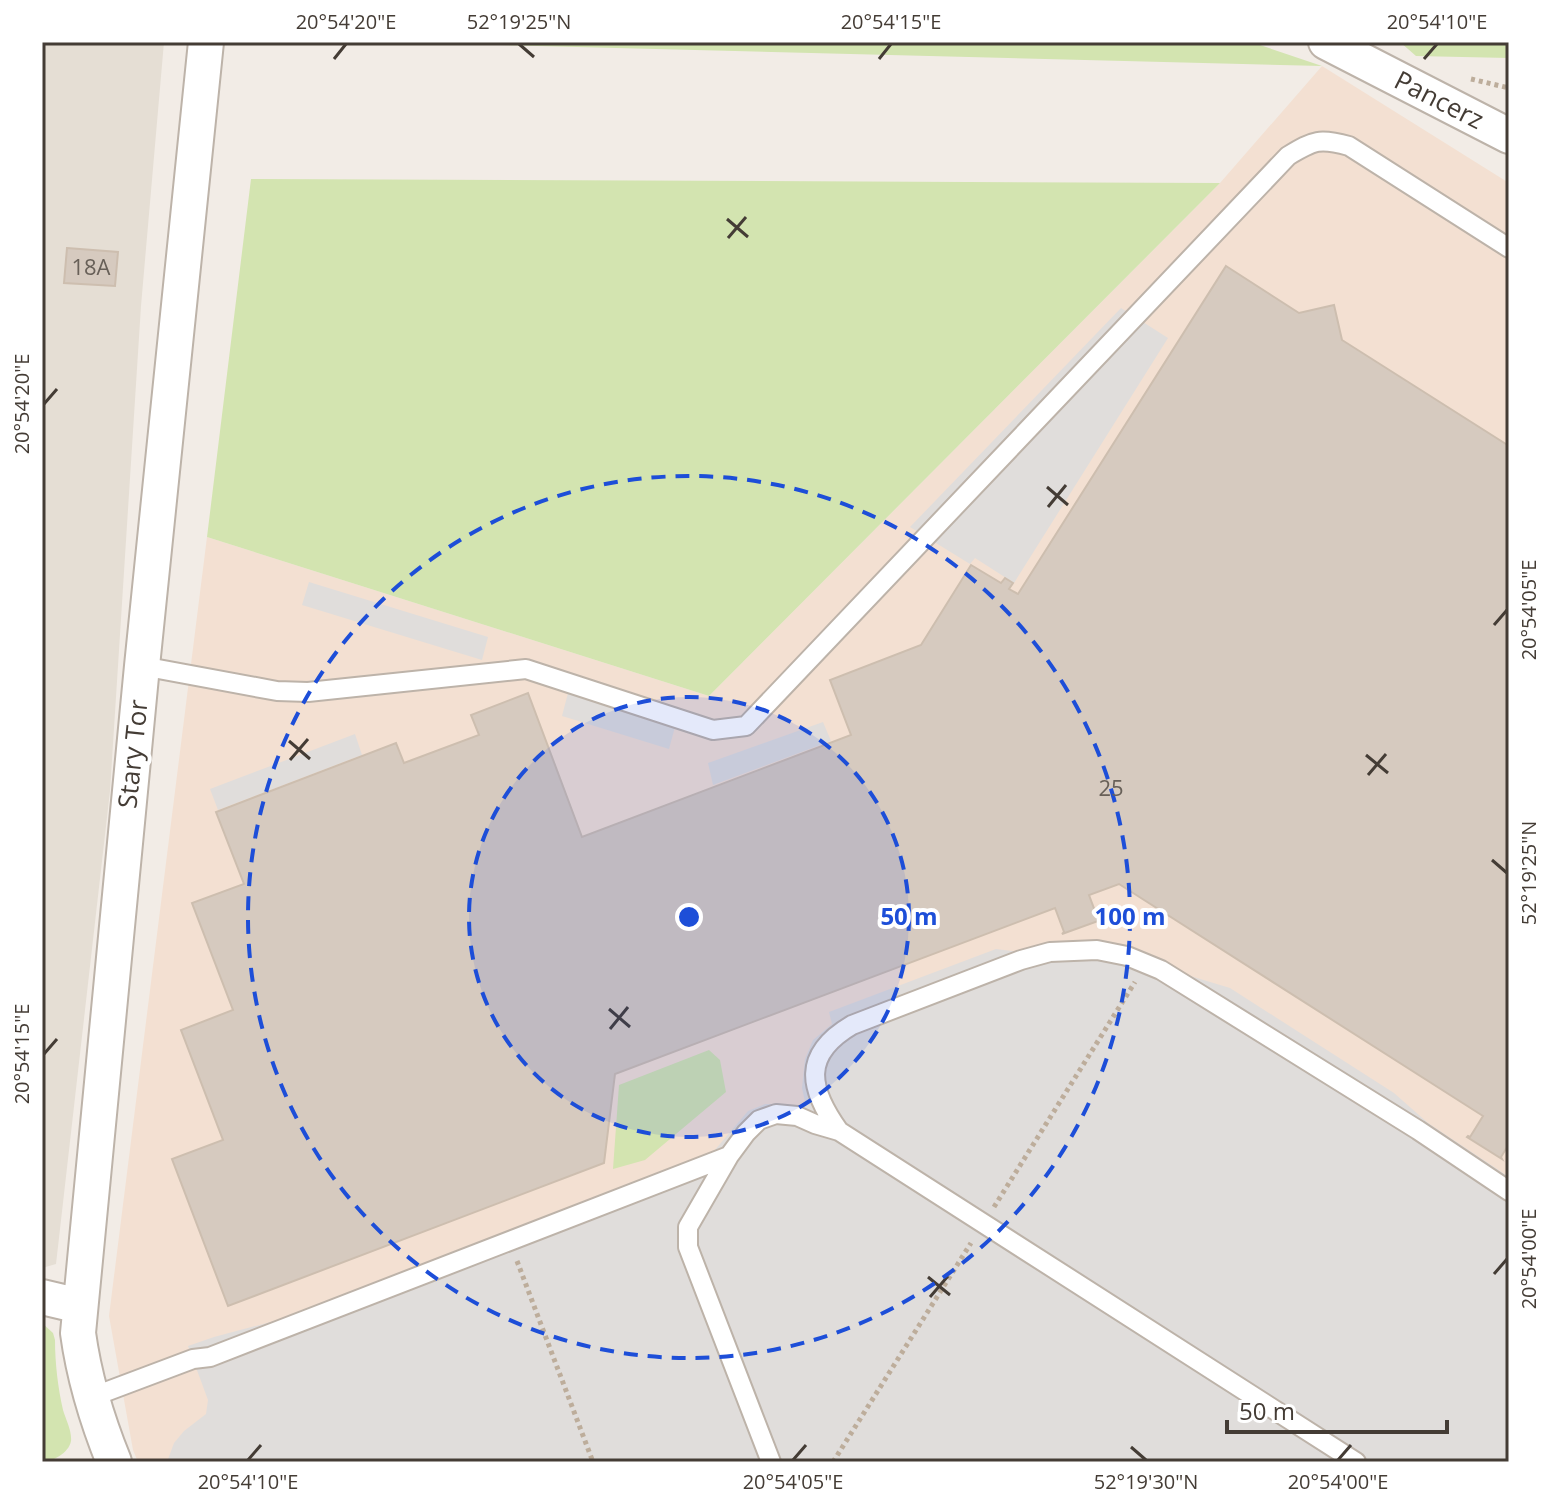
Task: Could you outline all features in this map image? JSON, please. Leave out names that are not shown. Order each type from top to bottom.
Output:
[{"type":"street","name":"Stary Tor","points":[[113,1462],[92,1397],[78,1333],[206,42]]},
{"type":"street","name":"Pancerz","points":[[1326,42],[1509,136]]},
{"type":"street","points":[[42,1297],[80,1306]]},
{"type":"lane","points":[[142,666],[277,691],[308,692],[526,669],[713,730],[746,726],[1288,156],[1308,143],[1328,140],[1349,146],[1509,248]]},
{"type":"lane","points":[[839,1131],[818,1097],[814,1075],[818,1059],[838,1033],[1021,960],[1050,952],[1097,950],[1127,956],[1161,970],[1418,1130],[1509,1191]]},
{"type":"lane","points":[[771,1462],[688,1247],[688,1227],[746,1133],[759,1120],[776,1114],[797,1116],[839,1131],[1356,1462]]},
{"type":"lane","points":[[92,1397],[193,1359],[210,1357],[729,1156]]},
{"type":"path","points":[[992,1211],[1135,985],[1137,972]]},
{"type":"path","points":[[833,1462],[975,1238]]},
{"type":"path","points":[[514,1253],[593,1462]]},
{"type":"shaded area","points":[[42,42],[164,42],[141,306],[110,791],[56,1264],[42,1268]]},
{"type":"shaded area","points":[[1322,66],[1509,183],[1509,1462],[138,1462],[133,1450],[109,1316],[207,537],[709,696],[1220,183]]},
{"type":"shaded area","points":[[1121,308],[1168,338],[1014,583],[975,558],[970,564],[910,527]]},
{"type":"shaded area","points":[[309,582],[488,637],[482,660],[302,605]]},
{"type":"shaded area","points":[[568,693],[675,727],[669,749],[562,716]]},
{"type":"shaded area","points":[[823,722],[831,741],[713,785],[708,763]]},
{"type":"shaded area","points":[[355,734],[362,755],[218,810],[210,789]]},
{"type":"shaded area","points":[[1098,941],[1126,946],[1165,961],[1187,975],[1230,988],[1394,1093],[1428,1123],[1509,1177],[1509,1462],[167,1462],[174,1443],[206,1414],[208,1400],[188,1346],[278,1320],[714,1151],[748,1111],[765,1104],[785,1104],[802,1109],[805,1102],[802,1088],[805,1059],[813,1040],[832,1024],[829,1012],[996,949],[1020,952],[1070,942]]},
{"type":"green space","points":[[378,42],[1251,42],[1322,66]]},
{"type":"green space","points":[[1400,42],[1509,42],[1509,58],[1416,56]]},
{"type":"green space","points":[[251,179],[1220,183],[709,696],[207,537]]},
{"type":"green space","points":[[709,1050],[720,1060],[726,1092],[645,1160],[613,1169],[619,1085]]},
{"type":"green space","points":[[42,1323],[53,1333],[55,1340],[60,1393],[71,1437],[64,1453],[46,1462],[42,1462]]},
{"type":"building","points":[[67,248],[118,252],[115,286],[64,283]]},
{"type":"building","points":[[1226,266],[1299,313],[1334,305],[1342,340],[1509,446],[1509,1144],[1502,1159],[1467,1137],[1483,1116],[1119,884],[1089,895],[1101,920],[1062,934],[1064,932],[1055,908],[615,1074],[604,1163],[228,1306],[172,1159],[223,1140],[181,1030],[233,1010],[192,903],[244,884],[216,812],[396,743],[404,763],[479,735],[471,715],[528,693],[582,837],[851,735],[830,680],[921,645],[971,565],[1001,583],[1005,578],[1013,583],[1009,589],[1018,594]]}]
